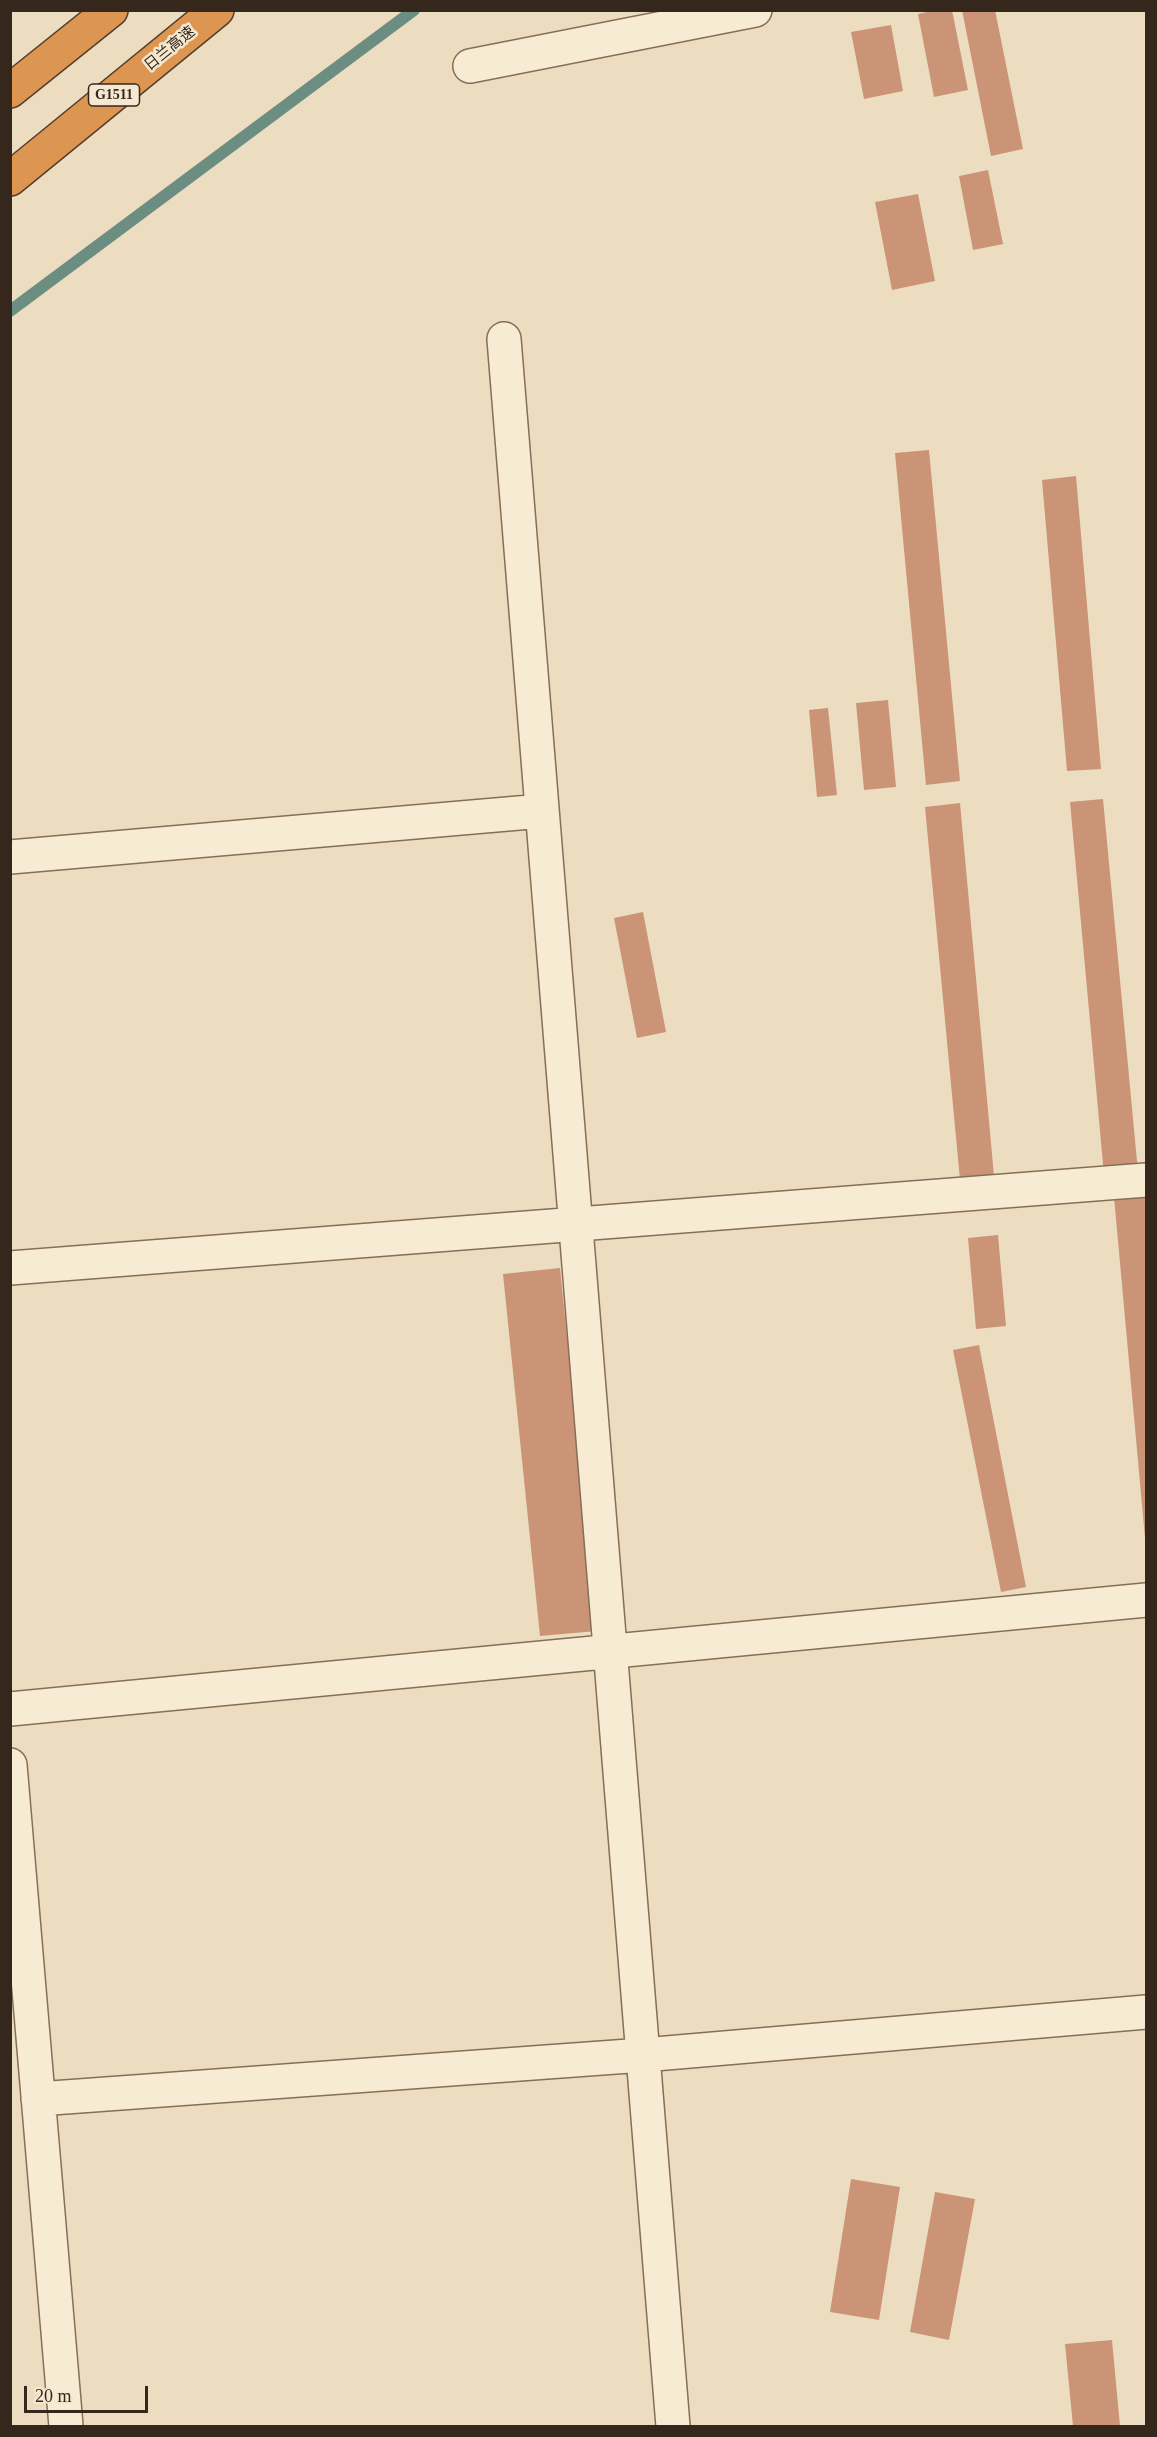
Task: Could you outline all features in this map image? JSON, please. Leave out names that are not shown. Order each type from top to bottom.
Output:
[{"type":"highway","points":[[10,91],[111,10]]},
{"type":"highway","name":"日兰高速","points":[[10,179],[217,10]]},
{"type":"street","points":[[470,66],[755,10]]},
{"type":"street","points":[[504,339],[673,2427]]},
{"type":"street","points":[[10,857],[542,811]]},
{"type":"street","points":[[10,1268],[1146,1180]]},
{"type":"street","points":[[10,1709],[1146,1600]]},
{"type":"street","points":[[10,1765],[66,2427]]},
{"type":"street","points":[[39,2099],[643,2055],[1146,2012]]},
{"type":"building","points":[[936,10],[952,10],[968,90],[934,97],[918,14]]},
{"type":"building","points":[[962,10],[995,10],[1023,149],[991,156]]},
{"type":"building","points":[[891,25],[903,91],[864,99],[851,32]]},
{"type":"building","points":[[988,170],[1003,244],[973,250],[959,176]]},
{"type":"building","points":[[918,194],[935,281],[892,290],[875,202]]},
{"type":"building","points":[[929,450],[960,781],[926,785],[895,453]]},
{"type":"building","points":[[1076,476],[1101,769],[1067,771],[1042,480]]},
{"type":"building","points":[[888,700],[896,787],[864,790],[856,703]]},
{"type":"building","points":[[828,708],[837,795],[817,797],[809,710]]},
{"type":"building","points":[[1103,799],[1138,1172],[1104,1175],[1070,802]]},
{"type":"building","points":[[960,803],[994,1176],[960,1180],[925,807]]},
{"type":"building","points":[[643,912],[666,1032],[637,1038],[614,918]]},
{"type":"building","points":[[1146,1194],[1146,1538],[1145,1538],[1114,1197]]},
{"type":"building","points":[[998,1235],[1006,1326],[976,1329],[968,1238]]},
{"type":"building","points":[[560,1268],[597,1631],[540,1636],[503,1274]]},
{"type":"building","points":[[979,1345],[1026,1587],[1001,1592],[953,1350]]},
{"type":"building","points":[[851,2179],[900,2187],[879,2320],[830,2312]]},
{"type":"building","points":[[935,2192],[975,2199],[949,2340],[910,2332]]},
{"type":"building","points":[[1112,2340],[1120,2426],[1073,2426],[1065,2344]]},
{"type":"waterway","points":[[10,311],[414,10]]}]
